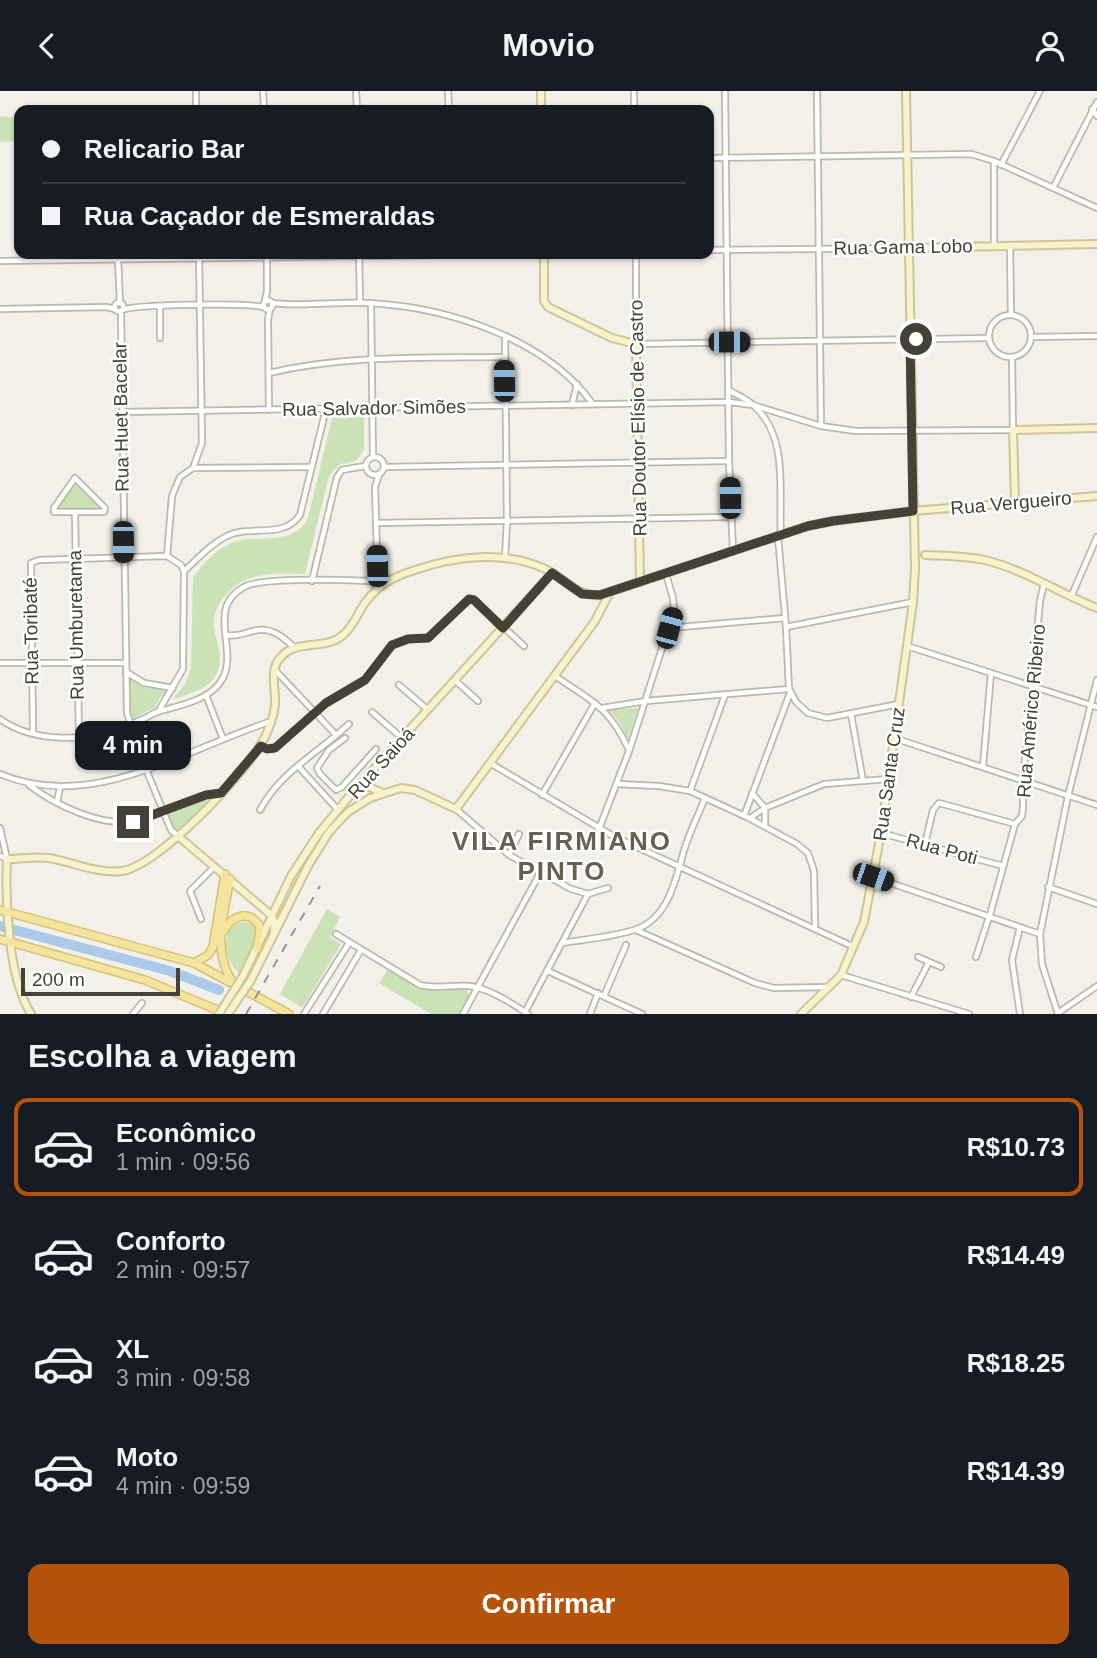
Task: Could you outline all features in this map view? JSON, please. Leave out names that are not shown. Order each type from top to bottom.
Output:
[{"type":"main road","name":"Rua Santa Cruz","points":[[801,1014],[841,975],[864,922],[881,833],[913,602],[915,569],[906,91]]},
{"type":"main road","name":"Rua Gama Lobo","points":[[909,248],[1097,244]]},
{"type":"main road","points":[[544,259],[544,301],[551,310],[612,338],[636,344]]},
{"type":"main road","name":"Rua Doutor Elísio de Castro","points":[[636,344],[640,582]]},
{"type":"main road","name":"Rua Salvador Simões","points":[[1013,430],[1097,428]]},
{"type":"main road","points":[[1013,430],[1014,502]]},
{"type":"main road","name":"Rua Vergueiro","points":[[296,648],[331,642],[343,635],[378,587],[416,569],[441,563],[471,558],[505,558],[528,562],[552,573],[587,595],[610,594],[779,536],[833,521],[913,511],[1097,496]]},
{"type":"main road","points":[[914,539],[925,555]]},
{"type":"main road","points":[[915,569],[925,555]]},
{"type":"main road","points":[[925,555],[984,560],[1017,570],[1097,608]]},
{"type":"main road","name":"Rua Saioá","points":[[219,1014],[243,976],[271,915],[307,851],[352,793],[552,573]]},
{"type":"main road","points":[[0,939],[10,938],[145,979],[228,1014],[251,980],[308,866],[329,832],[362,802],[401,788],[411,789],[456,809],[602,611],[610,594]]},
{"type":"main road","points":[[597,595],[602,611]]},
{"type":"main road","points":[[31,1014],[20,991],[5,914],[3,858],[39,857],[99,870],[121,871],[139,865],[178,836],[221,793],[261,746],[272,720],[275,703],[274,670],[280,657],[296,648]]},
{"type":"main road","points":[[367,778],[369,787],[383,793]]},
{"type":"main road","points":[[352,793],[359,793],[362,802]]},
{"type":"main road","points":[[178,836],[271,915],[275,923],[273,937]]},
{"type":"main road","points":[[227,877],[221,957],[232,982]]},
{"type":"main road","points":[[194,963],[208,955],[213,947],[227,877]]},
{"type":"main road","points":[[5,914],[194,963],[289,1014]]},
{"type":"main road","points":[[221,937],[227,925],[235,918],[247,915],[257,921],[260,927],[257,949]]},
{"type":"street","points":[[725,91],[729,461],[733,552]]},
{"type":"street","points":[[817,91],[821,426]]},
{"type":"street","points":[[1001,165],[1041,91]]},
{"type":"street","points":[[1053,188],[1097,103]]},
{"type":"street","points":[[1092,109],[1097,116]]},
{"type":"street","points":[[714,158],[971,154],[995,162],[1097,208]]},
{"type":"street","points":[[994,246],[995,162]]},
{"type":"street","points":[[1010,246],[1011,315]]},
{"type":"street","name":"Rua Gama Lobo","points":[[714,250],[909,248]]},
{"type":"street","points":[[0,261],[118,259]]},
{"type":"street","name":"Rua Huet Bacelar","points":[[118,259],[129,724],[163,812],[171,830],[178,836]]},
{"type":"street","points":[[193,468],[202,443],[199,259]]},
{"type":"street","points":[[267,259],[269,410]]},
{"type":"street","points":[[359,259],[360,302]]},
{"type":"street","name":"Rua Doutor Elísio de Castro","points":[[636,259],[636,344]]},
{"type":"street","points":[[0,309],[360,302],[416,308],[444,314],[505,336],[577,383],[593,404]]},
{"type":"street","points":[[372,303],[373,457]]},
{"type":"street","points":[[160,306],[160,338]]},
{"type":"street","points":[[1011,315],[1023,320],[1030,329],[1031,337],[1023,353],[1005,357],[994,350],[989,338],[990,329],[998,319],[1011,315]]},
{"type":"street","points":[[505,336],[505,558]]},
{"type":"street","points":[[1031,337],[1097,336]]},
{"type":"street","points":[[636,344],[989,338]]},
{"type":"street","points":[[269,373],[309,365],[373,359],[504,357]]},
{"type":"street","points":[[1012,357],[1013,430]]},
{"type":"street","points":[[572,404],[577,383]]},
{"type":"street","name":"Rua Salvador Simões","points":[[729,390],[753,405]]},
{"type":"street","name":"Rua Salvador Simões","points":[[122,412],[729,401],[753,405],[821,426],[856,431],[1013,430]]},
{"type":"street","points":[[746,817],[752,793],[790,690],[779,536],[779,454],[775,437],[766,420],[753,405]]},
{"type":"street","points":[[184,571],[209,548],[229,535],[241,531],[275,530],[290,526],[300,515],[326,409]]},
{"type":"street","points":[[766,420],[771,410]]},
{"type":"street","points":[[375,487],[384,467],[382,459],[373,457],[368,460],[366,466],[375,487],[378,587]]},
{"type":"street","points":[[384,467],[729,461]]},
{"type":"street","points":[[312,581],[337,477],[342,470],[366,466]]},
{"type":"street","points":[[158,712],[183,669],[185,658],[184,571],[181,565],[167,556],[172,496],[180,477],[193,468],[311,467]]},
{"type":"street","points":[[371,475],[379,475]]},
{"type":"street","points":[[76,478],[106,509],[103,513],[75,513],[55,513],[54,510],[76,478]]},
{"type":"street","name":"Rua Umburetama","points":[[75,513],[79,737]]},
{"type":"street","points":[[376,523],[730,517]]},
{"type":"street","points":[[1071,597],[1095,547],[1097,537]]},
{"type":"street","name":"Rua Toribaté","points":[[33,733],[31,563],[40,560],[167,556]]},
{"type":"street","points":[[599,829],[629,751],[669,628],[674,604],[666,574]]},
{"type":"street","points":[[0,719],[9,726],[33,733],[79,737],[106,733],[206,695],[218,687],[223,679],[229,652],[223,621],[225,611],[243,587],[257,582],[371,581],[378,587]]},
{"type":"street","name":"Rua Américo Ribeiro","points":[[976,957],[990,916],[1014,824],[1023,813],[1023,780],[1044,583]]},
{"type":"street","points":[[261,746],[267,749],[275,748],[336,696],[365,680],[392,645],[408,639],[428,638],[469,599],[474,600],[524,646]]},
{"type":"street","points":[[786,627],[913,602]]},
{"type":"street","points":[[669,628],[785,618]]},
{"type":"street","points":[[226,635],[237,637],[267,630],[296,648]]},
{"type":"street","points":[[906,646],[1097,707]]},
{"type":"street","points":[[0,663],[126,663]]},
{"type":"street","points":[[274,670],[296,690],[336,735]]},
{"type":"street","points":[[126,672],[144,683],[173,688]]},
{"type":"street","points":[[983,766],[991,673]]},
{"type":"street","points":[[555,676],[602,708],[619,729],[629,751]]},
{"type":"street","points":[[1097,680],[1068,796],[1040,934],[1042,964],[1058,1014],[1097,986]]},
{"type":"street","points":[[456,681],[478,701]]},
{"type":"street","points":[[398,685],[428,711]]},
{"type":"street","points":[[602,708],[646,701],[790,690]]},
{"type":"street","points":[[790,690],[799,706],[817,717],[851,714],[899,704]]},
{"type":"street","points":[[206,695],[223,739]]},
{"type":"street","points":[[690,792],[725,695]]},
{"type":"street","points":[[542,795],[595,703]]},
{"type":"street","points":[[372,712],[403,739]]},
{"type":"street","points":[[851,714],[863,781]]},
{"type":"street","points":[[28,785],[93,785],[146,770],[272,720]]},
{"type":"street","points":[[260,810],[275,786],[349,724]]},
{"type":"street","points":[[336,790],[317,768],[330,750],[345,738]]},
{"type":"street","points":[[893,738],[1097,805]]},
{"type":"street","points":[[328,799],[376,749]]},
{"type":"street","points":[[490,763],[599,829],[855,947]]},
{"type":"street","points":[[298,766],[339,810]]},
{"type":"street","points":[[0,774],[28,785],[86,816],[111,822],[133,822],[206,795],[221,793]]},
{"type":"street","points":[[746,817],[824,784],[888,779]]},
{"type":"street","points":[[617,784],[659,786],[690,792],[765,826],[797,844],[812,860],[815,929]]},
{"type":"street","points":[[57,802],[60,787]]},
{"type":"street","points":[[752,793],[765,808],[765,826]]},
{"type":"street","points":[[562,943],[635,929],[653,919],[669,896],[705,798]]},
{"type":"street","points":[[925,844],[933,810],[939,803],[1014,824]]},
{"type":"street","points":[[456,809],[509,855],[540,873],[571,889],[588,894],[608,888]]},
{"type":"street","points":[[0,828],[3,858]]},
{"type":"street","name":"Rua Poti","points":[[881,833],[1003,866]]},
{"type":"street","points":[[509,855],[519,834]]},
{"type":"street","points":[[201,919],[190,891],[215,866]]},
{"type":"street","points":[[463,1014],[540,873]]},
{"type":"street","points":[[873,877],[1040,934]]},
{"type":"street","points":[[1048,887],[1097,904]]},
{"type":"street","points":[[336,934],[420,985],[433,988],[478,987],[527,1013],[588,894]]},
{"type":"street","points":[[1020,927],[1012,960],[1020,1014]]},
{"type":"street","points":[[635,929],[755,983],[774,988],[829,987]]},
{"type":"street","points":[[304,1014],[349,943]]},
{"type":"street","points":[[604,996],[626,945]]},
{"type":"street","points":[[323,1014],[361,950]]},
{"type":"street","points":[[918,957],[941,967]]},
{"type":"street","points":[[911,997],[929,962]]},
{"type":"street","points":[[548,971],[642,1014]]},
{"type":"street","points":[[841,975],[969,1014]]},
{"type":"street","points":[[590,1014],[598,993]]},
{"type":"street","points":[[133,1014],[142,1003]]},
{"type":"green space","points":[[0,116],[14,118],[14,141],[0,142]]},
{"type":"green space","points":[[364,417],[364,450],[356,461],[340,464],[329,476],[305,574],[259,576],[239,583],[230,590],[218,606],[214,618],[220,657],[215,677],[202,688],[172,700],[185,684],[191,668],[193,577],[211,557],[234,542],[284,536],[301,527],[308,518],[332,418]]},
{"type":"green space","points":[[76,479],[105,510],[55,511]]},
{"type":"green space","points":[[128,678],[144,688],[168,690],[160,697],[155,707],[132,719]]},
{"type":"green space","points":[[638,708],[628,740],[620,723],[609,710]]},
{"type":"green space","points":[[207,797],[206,805],[183,828],[180,827],[174,833],[166,815]]},
{"type":"green space","points":[[327,909],[340,917],[330,937],[341,944],[301,1007],[280,994]]},
{"type":"green space","points":[[241,922],[250,923],[256,934],[252,951],[240,974],[227,954],[226,939],[229,932]]},
{"type":"green space","points":[[388,969],[427,990],[467,989],[469,996],[460,1014],[431,1014],[379,983]]},
{"type":"waterway","points":[[0,926],[170,971],[219,990]]},
{"type":"railway","points":[[246,1014],[320,886]]},
{"type":"district","name":"VILA FIRMIANO PINTO","points":[[562,856]]},
{"type":"route","points":[[133,822],[206,795],[221,793],[261,746],[267,749],[275,748],[326,703],[365,680],[392,645],[408,639],[428,638],[469,599],[474,600],[503,628],[552,573],[582,594],[610,594],[808,526],[913,511],[910,339],[916,339]]}]
